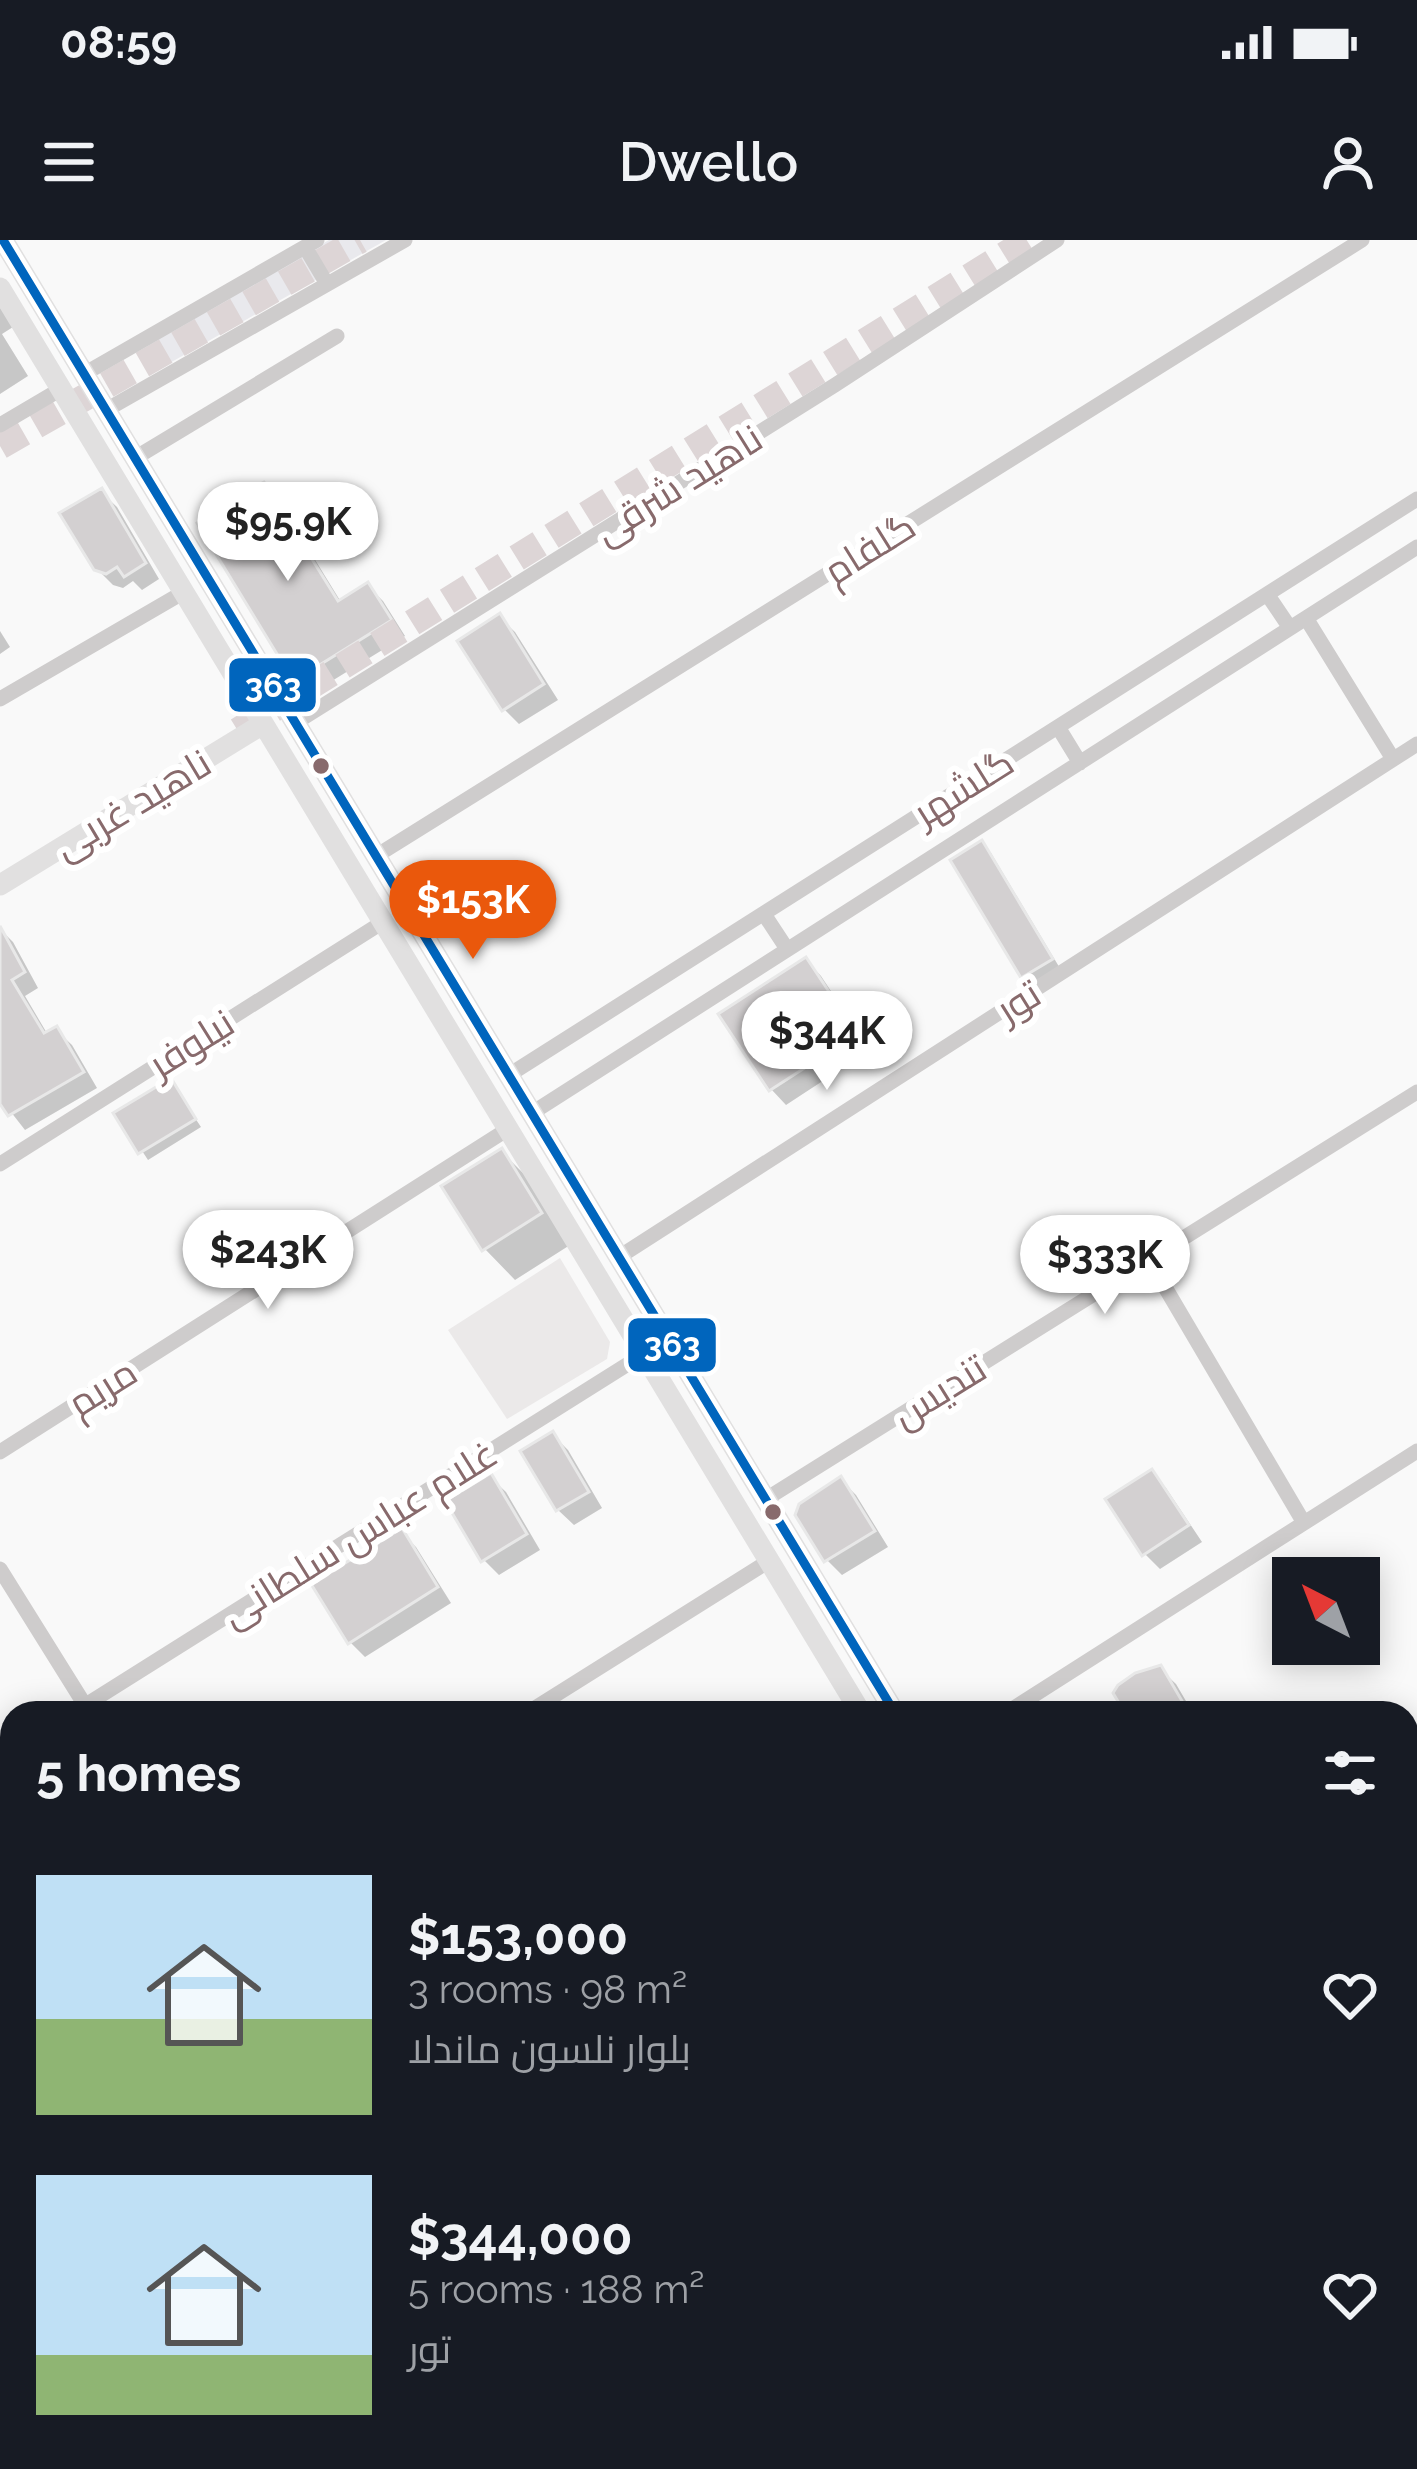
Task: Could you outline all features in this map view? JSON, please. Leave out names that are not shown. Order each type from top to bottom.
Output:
[{"type":"main road","points":[[3,240],[888,1701]]},
{"type":"main road","points":[[0,288],[854,1701]]},
{"type":"main road","name":"ناهید غربی","points":[[0,885],[263,724]]},
{"type":"street","points":[[106,410],[405,240]]},
{"type":"street","name":"ناهید شرقی","points":[[296,723],[1057,240]]},
{"type":"street","name":"گلفام","points":[[376,856],[1362,240]]},
{"type":"street","points":[[84,374],[311,243],[327,284]]},
{"type":"street","points":[[135,458],[338,337]]},
{"type":"street","points":[[0,425],[61,389]]},
{"type":"street","name":"گلشهر","points":[[509,1075],[1417,499]]},
{"type":"street","name":"گلشهر","points":[[532,1114],[1417,547]]},
{"type":"street","points":[[0,699],[184,592]]},
{"type":"street","points":[[1267,594],[1289,628]]},
{"type":"street","points":[[1306,618],[1393,759]]},
{"type":"street","points":[[1058,727],[1080,763]]},
{"type":"street","name":"تور","points":[[619,1257],[1417,744]]},
{"type":"street","points":[[764,914],[787,949]]},
{"type":"street","name":"نیلوفر","points":[[0,1164],[383,922]]},
{"type":"street","name":"تندیس","points":[[766,1499],[1417,1092]]},
{"type":"street","name":"مریم","points":[[0,1452],[508,1129]]},
{"type":"street","points":[[1149,1260],[1304,1523]]},
{"type":"street","name":"غلام عباس سلطانی","points":[[97,1701],[644,1354]]},
{"type":"street","points":[[1025,1701],[1417,1451]]},
{"type":"street","points":[[545,1701],[769,1561]]},
{"type":"street","points":[[0,1569],[78,1701]]},
{"type":"shaded area","points":[[329,240],[386,240],[161,368],[147,343]]},
{"type":"shaded area","points":[[560,1258],[610,1342],[607,1359],[507,1419],[448,1330]]},
{"type":"building","points":[[264,482],[338,601],[368,582],[392,620],[297,679],[288,672],[197,523]]},
{"type":"building","points":[[102,488],[146,563],[124,577],[117,567],[106,574],[94,570],[59,513]]},
{"type":"building","points":[[500,613],[544,684],[502,711],[457,641]]},
{"type":"building","points":[[982,840],[1053,959],[1021,978],[950,860]]},
{"type":"building","points":[[0,926],[25,972],[12,980],[44,1033],[57,1026],[84,1072],[8,1116],[0,1104]]},
{"type":"building","points":[[806,957],[857,1034],[769,1091],[718,1014]]},
{"type":"building","points":[[171,1078],[196,1119],[138,1154],[113,1113]]},
{"type":"building","points":[[502,1148],[542,1213],[482,1251],[441,1186]]},
{"type":"building","points":[[553,1431],[589,1492],[556,1511],[520,1451]]},
{"type":"building","points":[[1152,1469],[1189,1525],[1142,1556],[1105,1499]]},
{"type":"building","points":[[491,1473],[527,1534],[481,1562],[445,1501]]},
{"type":"building","points":[[841,1476],[875,1531],[824,1562],[795,1515],[799,1504]]},
{"type":"building","points":[[402,1528],[438,1587],[348,1644],[311,1584]]},
{"type":"building","points":[[1161,1665],[1182,1701],[1118,1701],[1113,1693],[1135,1673]]},
{"type":"tunnel","points":[[0,446],[360,240]]},
{"type":"tunnel","points":[[238,731],[1029,240]]},
{"type":"transit line","name":"363","points":[[3,240],[888,1701]]}]
